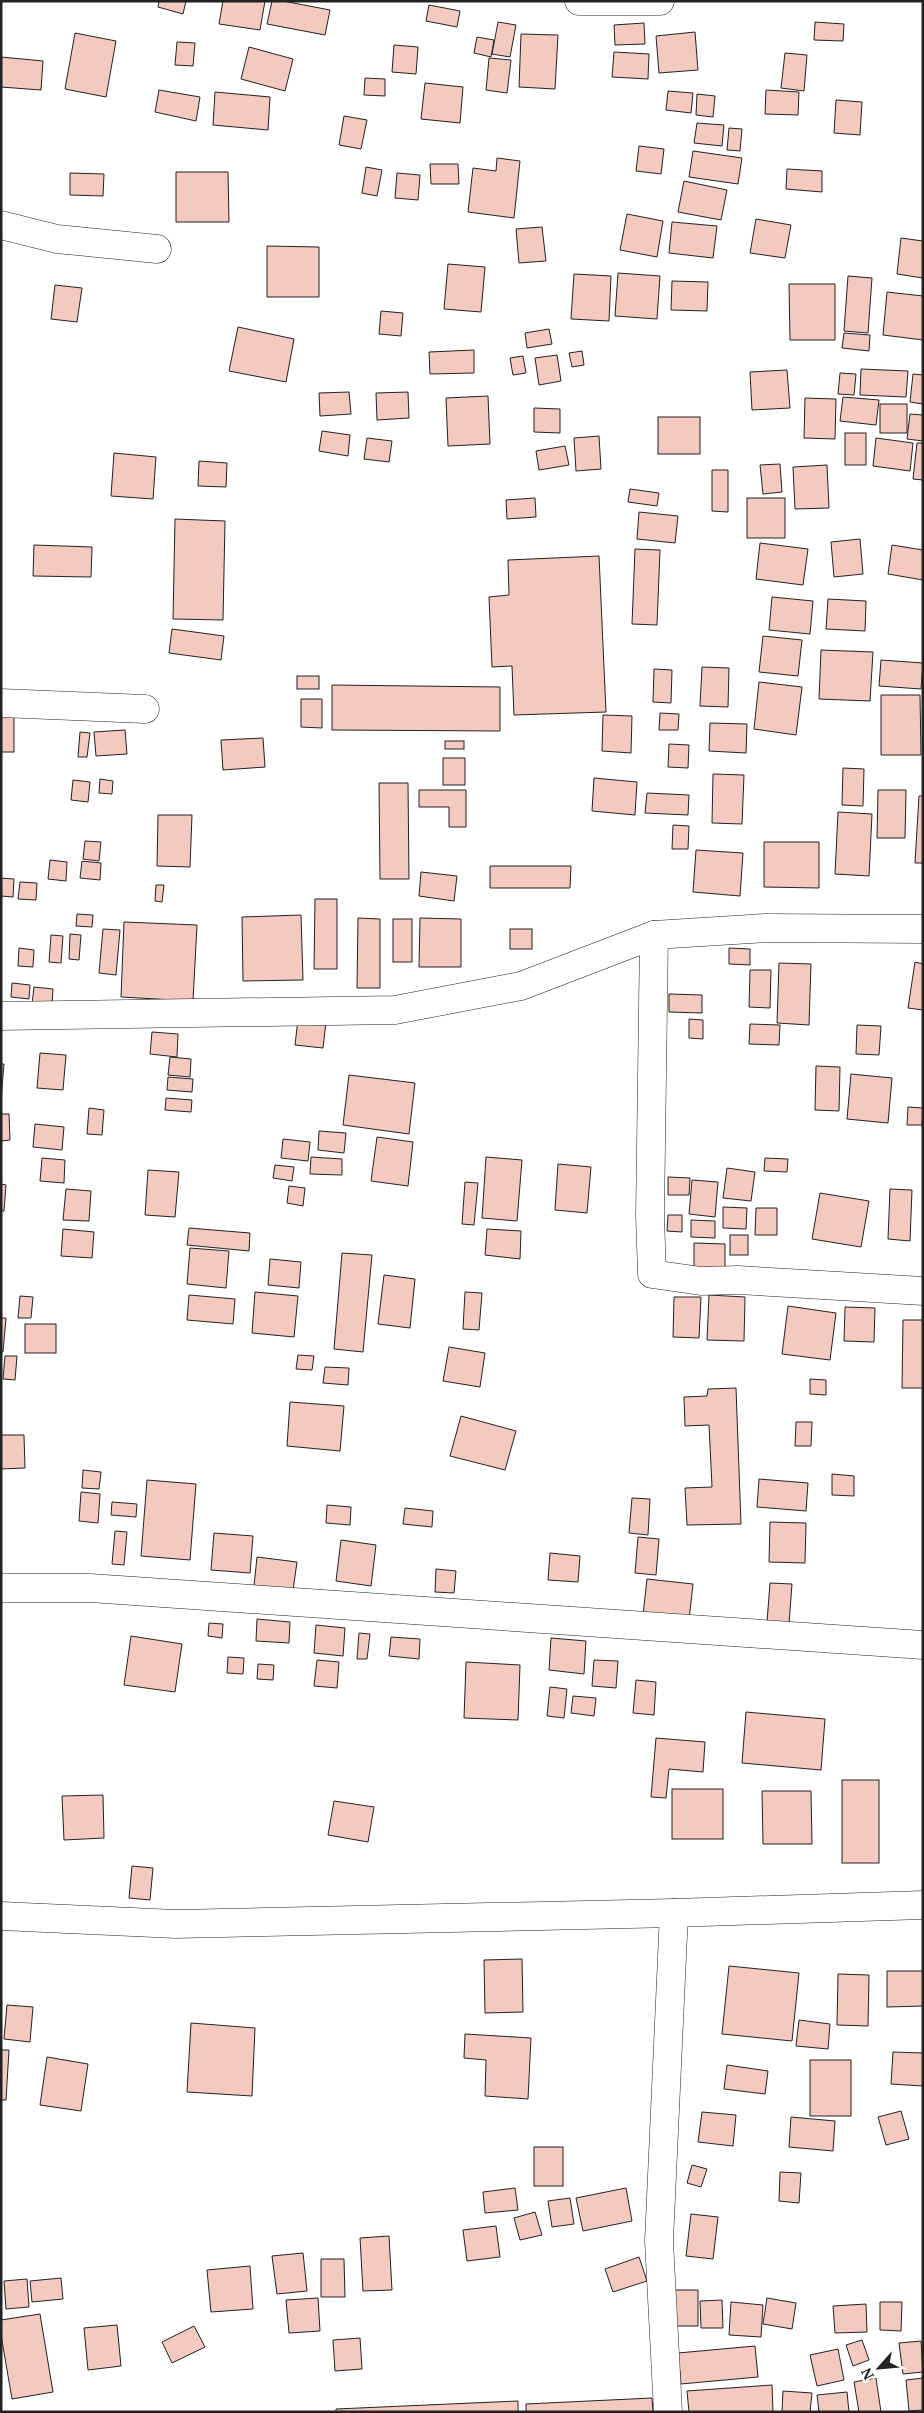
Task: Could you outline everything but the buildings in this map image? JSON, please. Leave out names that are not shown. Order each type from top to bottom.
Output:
[{"type":"street","points":[[579,1],[660,1]]},
{"type":"street","points":[[1,225],[57,239],[157,249]]},
{"type":"street","points":[[1,702],[145,709]]},
{"type":"street","points":[[1,1016],[395,1010],[521,986],[654,934],[766,928],[923,929]]},
{"type":"street","points":[[654,934],[650,1216],[652,1274],[701,1281],[738,1280],[923,1291]]},
{"type":"street","points":[[1,1588],[90,1588],[923,1644]]},
{"type":"street","points":[[1,1916],[176,1924],[923,1906]]},
{"type":"street","points":[[668,2412],[660,2241],[674,1913]]}]
